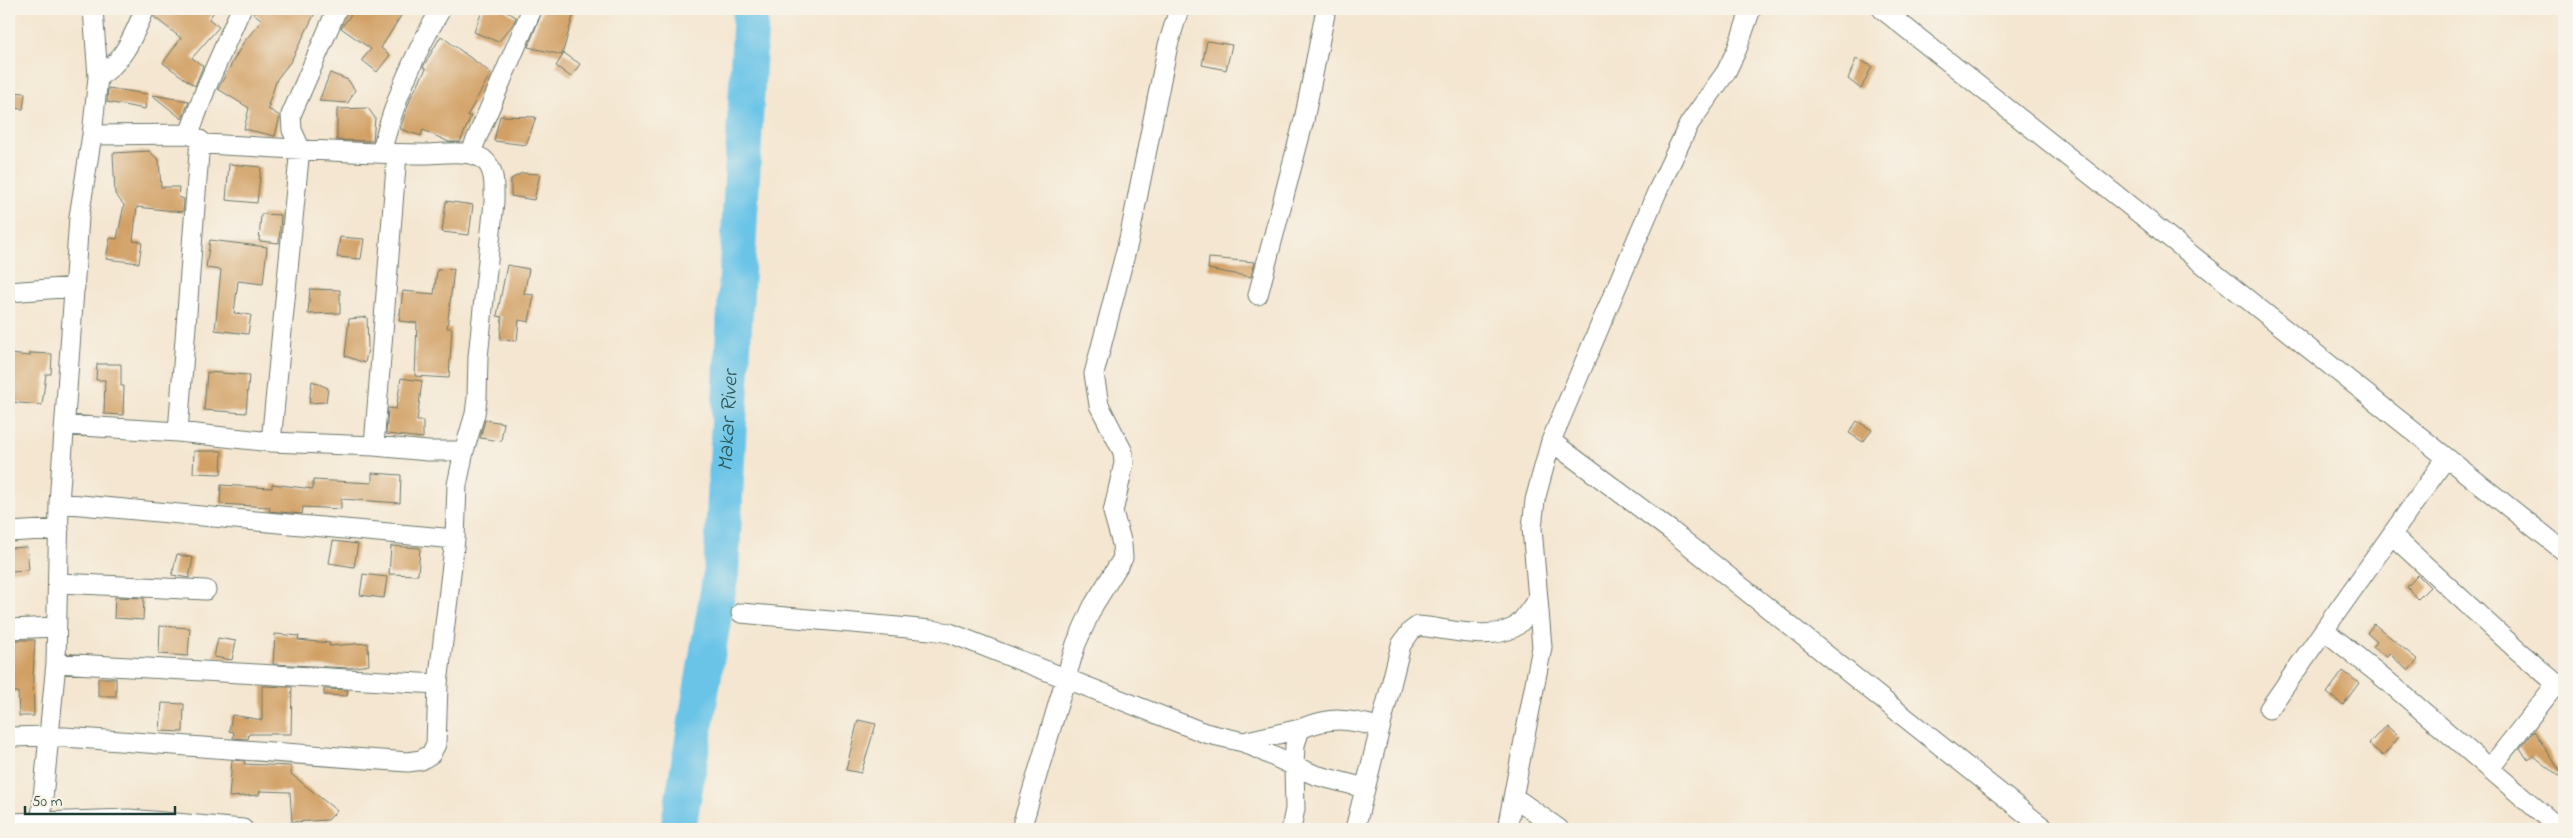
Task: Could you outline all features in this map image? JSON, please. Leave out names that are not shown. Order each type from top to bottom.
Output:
[{"type":"street","points":[[41,825],[51,736],[56,663],[60,503],[79,217],[92,135],[98,77],[93,9]]},
{"type":"street","points":[[98,77],[112,69],[122,57],[145,9]]},
{"type":"street","points":[[178,432],[196,139],[206,88],[241,9]]},
{"type":"street","points":[[271,442],[300,148],[292,130],[291,115],[337,9]]},
{"type":"street","points":[[374,446],[391,113],[406,76],[441,9]]},
{"type":"street","points":[[470,154],[532,9]]},
{"type":"street","points":[[1021,829],[1076,644],[1093,606],[1123,558],[1122,544],[1113,512],[1124,464],[1123,452],[1099,405],[1094,374],[1129,238],[1168,46],[1180,9]]},
{"type":"street","points":[[1258,295],[1304,120],[1326,9]]},
{"type":"street","points":[[1507,829],[1542,647],[1532,528],[1535,500],[1551,441],[1657,192],[1689,124],[1726,72],[1737,49],[1751,9]]},
{"type":"street","points":[[1882,9],[2564,551]]},
{"type":"street","points":[[9,737],[51,736],[415,761],[431,754],[436,744],[438,684],[454,539],[457,485],[476,406],[478,357],[494,202],[494,180],[491,168],[483,159],[470,154],[389,153],[196,139],[92,135]]},
{"type":"street","points":[[9,292],[74,287]]},
{"type":"street","points":[[66,425],[178,432],[271,442],[374,446],[428,451],[464,451]]},
{"type":"street","points":[[1551,441],[1678,536],[2045,829]]},
{"type":"street","points":[[2269,708],[2446,458]]},
{"type":"street","points":[[60,503],[454,539]]},
{"type":"street","points":[[9,532],[59,529]]},
{"type":"street","points":[[2392,535],[2560,687],[2490,768]]},
{"type":"street","points":[[59,583],[206,590]]},
{"type":"street","points":[[1355,829],[1401,645],[1411,630],[1418,626],[1446,631],[1492,633],[1514,628],[1538,599]]},
{"type":"street","points":[[741,614],[931,630],[969,640],[1020,662],[1205,732],[1243,742],[1315,775],[1364,788]]},
{"type":"street","points":[[9,629],[56,627]]},
{"type":"street","points":[[1514,628],[1542,647]]},
{"type":"street","points":[[2324,630],[2490,768],[2560,829]]},
{"type":"street","points":[[56,663],[438,684]]},
{"type":"street","points":[[1243,742],[1335,719],[1379,727]]},
{"type":"street","points":[[1292,829],[1295,810],[1295,745],[1300,729]]},
{"type":"street","points":[[1514,796],[1559,829]]},
{"type":"street","points":[[9,823],[41,825],[129,819],[243,829]]},
{"type":"building","points":[[156,9],[216,9],[209,19],[219,27],[192,58],[203,66],[195,86],[163,63],[181,38],[154,17]]},
{"type":"building","points":[[252,9],[317,9],[291,61],[277,79],[268,105],[270,105],[268,109],[280,116],[275,136],[244,129],[249,108],[218,89],[243,43],[262,20],[252,12]]},
{"type":"building","points":[[355,9],[393,9],[402,14],[381,48],[390,55],[377,72],[362,60],[371,49],[341,28]]},
{"type":"building","points":[[483,9],[503,9],[516,17],[513,25],[498,42],[474,32]]},
{"type":"building","points":[[543,9],[575,9],[562,55],[528,47]]},
{"type":"building","points":[[441,36],[491,73],[467,116],[471,116],[460,142],[449,142],[423,130],[421,136],[400,129],[411,97],[426,69],[423,67]]},
{"type":"building","points":[[1207,41],[1232,45],[1226,70],[1202,65]]},
{"type":"building","points":[[564,53],[580,64],[571,77],[556,66]]},
{"type":"building","points":[[1856,59],[1872,66],[1861,89],[1848,79]]},
{"type":"building","points":[[330,73],[348,80],[355,90],[348,103],[319,101]]},
{"type":"building","points":[[108,88],[148,94],[145,109],[107,102]]},
{"type":"building","points":[[9,92],[25,93],[23,109],[9,108]]},
{"type":"building","points":[[152,95],[189,101],[182,119]]},
{"type":"building","points":[[368,108],[375,118],[373,141],[337,140],[337,109]]},
{"type":"building","points":[[500,116],[536,117],[526,145],[494,141]]},
{"type":"building","points":[[149,151],[159,160],[161,187],[179,187],[178,197],[184,199],[183,212],[137,207],[133,241],[142,242],[139,263],[106,259],[110,238],[117,239],[124,205],[115,194],[113,153]]},
{"type":"building","points":[[229,164],[261,167],[257,203],[226,200]]},
{"type":"building","points":[[522,173],[540,174],[534,200],[511,196],[511,179]]},
{"type":"building","points":[[446,201],[473,205],[469,235],[442,232]]},
{"type":"building","points":[[261,214],[281,215],[279,243],[259,241]]},
{"type":"building","points":[[340,237],[364,239],[361,259],[337,257]]},
{"type":"building","points":[[210,240],[267,247],[263,284],[238,281],[234,313],[251,315],[248,334],[215,330],[221,270],[206,268]]},
{"type":"building","points":[[1209,258],[1255,262],[1251,277],[1208,269]]},
{"type":"building","points":[[507,265],[529,269],[524,294],[534,295],[529,322],[519,320],[517,341],[500,340],[502,317],[497,316]]},
{"type":"building","points":[[454,269],[447,328],[452,328],[449,378],[415,376],[417,323],[399,321],[403,291],[434,294],[437,270]]},
{"type":"building","points":[[310,289],[340,290],[340,313],[308,314]]},
{"type":"building","points":[[367,317],[368,348],[365,363],[345,356],[349,319]]},
{"type":"building","points":[[30,353],[52,354],[51,374],[46,374],[42,405],[9,402],[9,354],[30,356]]},
{"type":"building","points":[[97,364],[121,364],[121,386],[124,386],[123,415],[104,414],[105,380],[96,380]]},
{"type":"building","points":[[207,372],[249,375],[246,413],[204,410]]},
{"type":"building","points":[[401,378],[422,381],[417,421],[423,421],[423,438],[386,434],[388,408],[396,409]]},
{"type":"building","points":[[312,381],[328,388],[326,402],[309,403]]},
{"type":"building","points":[[485,420],[504,423],[501,441],[480,438]]},
{"type":"building","points":[[1857,421],[1872,430],[1863,442],[1849,433]]},
{"type":"building","points":[[194,451],[222,451],[221,474],[193,473]]},
{"type":"building","points":[[372,473],[401,475],[400,503],[341,499],[341,509],[303,507],[302,514],[269,511],[270,507],[220,504],[221,485],[272,488],[272,484],[313,489],[313,480],[372,483]]},
{"type":"building","points":[[333,541],[358,544],[354,567],[329,563]]},
{"type":"building","points":[[391,546],[420,548],[418,575],[389,574]]},
{"type":"building","points":[[27,547],[29,570],[9,571],[9,548]]},
{"type":"building","points":[[177,554],[193,558],[189,578],[172,575]]},
{"type":"building","points":[[363,574],[387,577],[384,598],[360,595]]},
{"type":"building","points":[[2418,575],[2430,587],[2418,599],[2407,587]]},
{"type":"building","points":[[115,597],[144,598],[143,620],[114,618]]},
{"type":"building","points":[[2374,624],[2418,660],[2408,671],[2389,653],[2387,657],[2373,647],[2377,642],[2367,633]]},
{"type":"building","points":[[160,626],[190,628],[188,656],[159,654]]},
{"type":"building","points":[[275,634],[299,636],[298,640],[330,643],[329,646],[368,643],[369,665],[349,668],[273,664]]},
{"type":"building","points":[[218,638],[236,641],[232,660],[214,657]]},
{"type":"building","points":[[9,640],[35,640],[33,676],[34,716],[19,716],[18,692],[9,692]]},
{"type":"building","points":[[2343,671],[2359,683],[2343,705],[2327,693]]},
{"type":"building","points":[[98,678],[116,678],[116,696],[98,696]]},
{"type":"building","points":[[262,686],[292,687],[291,734],[249,734],[248,739],[233,738],[234,732],[229,731],[232,715],[262,720]]},
{"type":"building","points":[[324,689],[348,690],[347,696],[324,695]]},
{"type":"building","points":[[162,703],[184,704],[183,732],[160,731]]},
{"type":"building","points":[[858,720],[876,724],[861,773],[846,770]]},
{"type":"building","points":[[2386,725],[2399,737],[2383,756],[2369,744]]},
{"type":"building","points":[[2534,731],[2562,774],[2559,776],[2534,756],[2528,760],[2520,748]]},
{"type":"building","points":[[232,760],[245,761],[244,764],[291,766],[291,774],[337,811],[328,820],[292,822],[290,792],[260,791],[259,795],[229,797]]},
{"type":"waterway","name":"Makar River","points":[[678,829],[721,573],[751,9]]}]
